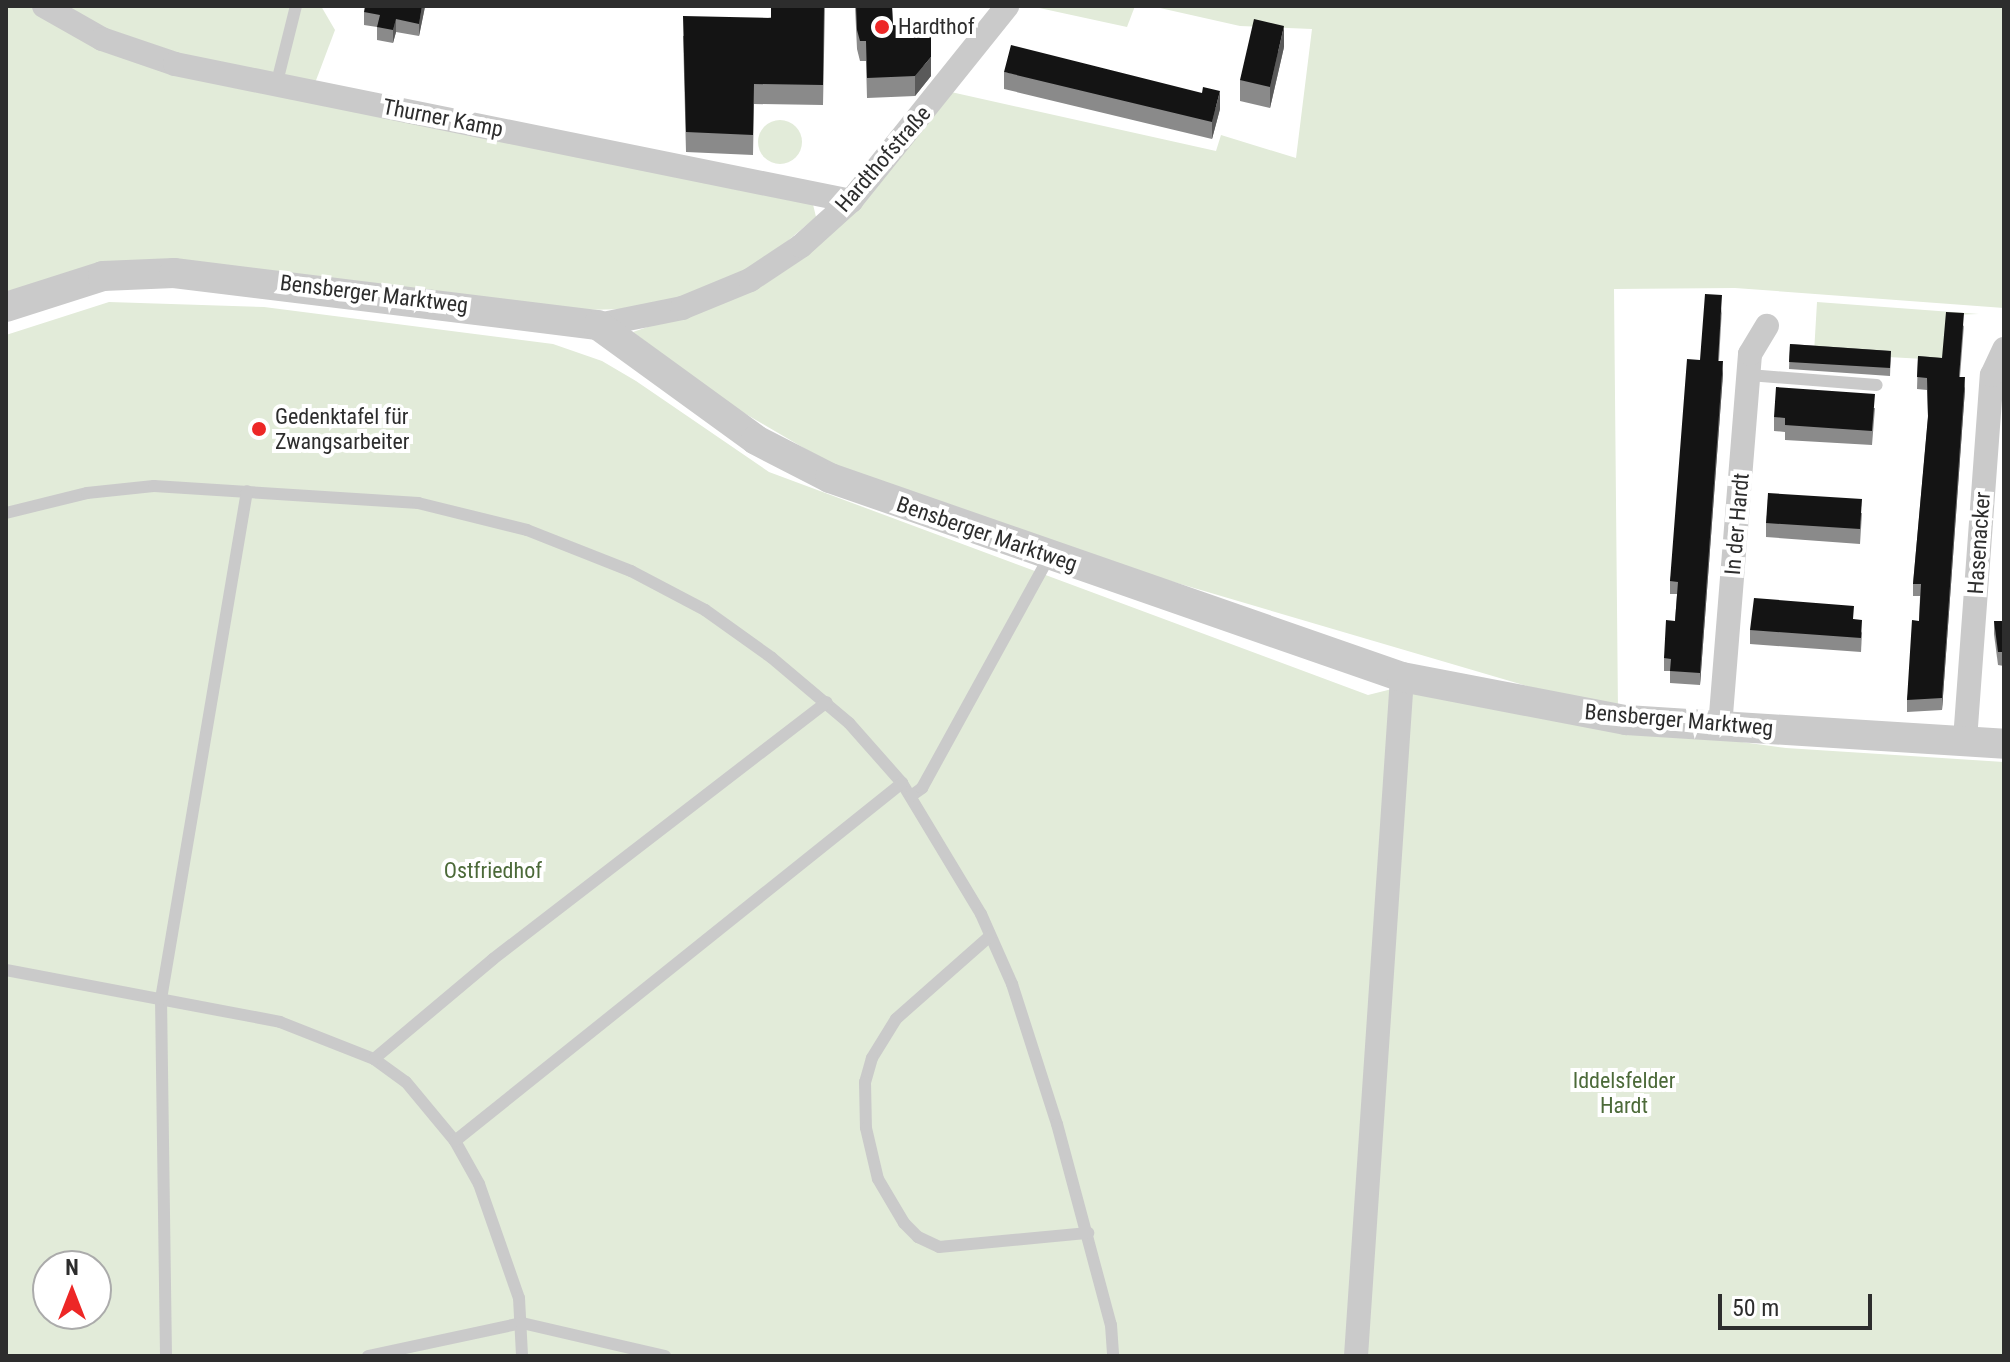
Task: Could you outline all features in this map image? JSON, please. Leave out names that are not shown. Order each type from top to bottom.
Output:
[{"type":"street","name":"Thurner Kamp","points":[[44,6],[76,14],[134,52],[276,86],[851,201]]},
{"type":"street","name":"Hardthofstraße","points":[[598,325],[682,308],[750,280],[801,246],[851,201],[1007,6]]},
{"type":"street","name":"Bensberger Marktweg","points":[[6,307],[67,284],[162,273],[428,300],[598,325],[788,458],[869,494],[1402,677],[1620,719],[2004,744]]},
{"type":"street","name":"In der Hardt","points":[[1720,727],[1750,354],[1767,326]]},
{"type":"street","name":"Hasenacker","points":[[1965,740],[1997,405],[1992,375],[2004,349]]},
{"type":"street","points":[[1356,1356],[1402,677]]},
{"type":"lane","points":[[276,86],[296,6]]},
{"type":"lane","points":[[1749,375],[1877,385]]},
{"type":"lane","points":[[6,513],[87,493],[141,488],[247,491],[418,503],[527,530],[592,554],[705,610],[827,702],[902,783],[968,887],[990,936],[1036,1055],[1088,1233],[1111,1325],[1113,1356]]},
{"type":"lane","points":[[166,1356],[161,999],[247,491]]},
{"type":"lane","points":[[911,796],[922,788],[1050,555]]},
{"type":"lane","points":[[374,1059],[504,950],[827,702]]},
{"type":"lane","points":[[455,1141],[902,783]]},
{"type":"lane","points":[[990,936],[896,1019],[872,1058],[865,1082],[866,1128],[878,1179],[904,1223],[918,1237],[939,1247],[1088,1233]]},
{"type":"lane","points":[[6,970],[280,1022],[374,1059],[406,1082],[455,1141],[497,1230],[522,1323],[522,1356]]},
{"type":"lane","points":[[368,1356],[522,1323],[665,1356]]},
{"type":"green space","points":[[6,6],[34,6],[108,49],[812,200],[816,217],[758,266],[697,294],[630,309],[582,310],[96,268],[6,292]]},
{"type":"green space","points":[[67,6],[321,6],[335,30],[312,91],[141,49]]},
{"type":"green space","points":[[1030,6],[1135,6],[1127,27]]},
{"type":"green space","points":[[1151,6],[2004,6],[2004,308],[1735,288],[1614,289],[1618,713],[1055,547],[843,471],[727,403],[633,332],[737,296],[951,92],[1216,151],[1221,135],[1296,158],[1312,29],[1240,26]]},
{"type":"green space","points":[[780,120],[796,126],[802,142],[796,158],[780,164],[764,158],[758,142],[764,126]]},
{"type":"green space","name":"Ostfriedhof","points":[[109,302],[264,307],[553,344],[602,361],[636,381],[769,472],[1368,695],[1408,685],[1618,725],[1786,748],[2004,762],[2004,1356],[6,1356],[6,335]]},
{"type":"green space","points":[[1817,302],[1979,314],[1947,315],[1943,360],[1814,353]]},
{"type":"building","points":[[365,6],[422,6],[419,24],[396,19],[393,30],[377,27],[380,15],[364,12]]},
{"type":"building","points":[[771,6],[824,6],[823,85],[754,84],[753,135],[686,132],[683,16],[771,18]]},
{"type":"building","points":[[856,6],[892,6],[893,25],[931,30],[931,57],[915,76],[867,78],[866,41],[860,41]]},
{"type":"building","points":[[1254,19],[1284,26],[1270,87],[1240,80]]},
{"type":"building","points":[[1011,45],[1202,93],[1203,87],[1220,91],[1212,122],[1004,72]]},
{"type":"building","points":[[1705,294],[1722,295],[1718,361],[1723,361],[1700,673],[1670,671],[1671,659],[1664,658],[1666,620],[1675,621],[1678,582],[1670,581],[1687,359],[1700,360]]},
{"type":"building","points":[[1946,312],[1964,313],[1959,377],[1965,377],[1942,698],[1907,700],[1912,620],[1919,621],[1921,584],[1913,584],[1928,416],[1927,378],[1917,377],[1918,356],[1942,358]]},
{"type":"building","points":[[1790,344],[1891,351],[1890,368],[1789,362]]},
{"type":"building","points":[[1776,387],[1875,394],[1872,431],[1785,425],[1785,418],[1774,417]]},
{"type":"building","points":[[1768,493],[1862,499],[1860,529],[1766,523]]},
{"type":"building","points":[[1754,598],[1854,606],[1853,619],[1862,620],[1861,638],[1750,630]]},
{"type":"building","points":[[1994,621],[2004,621],[2004,652],[1998,652]]},
{"type":"place","name":"Hardthof","points":[[882,27]]},
{"type":"place","name":"Gedenktafel für Zwangsarbeiter","points":[[259,429]]},
{"type":"park label","name":"Iddelsfelder Hardt","points":[[1624,1092]]}]
